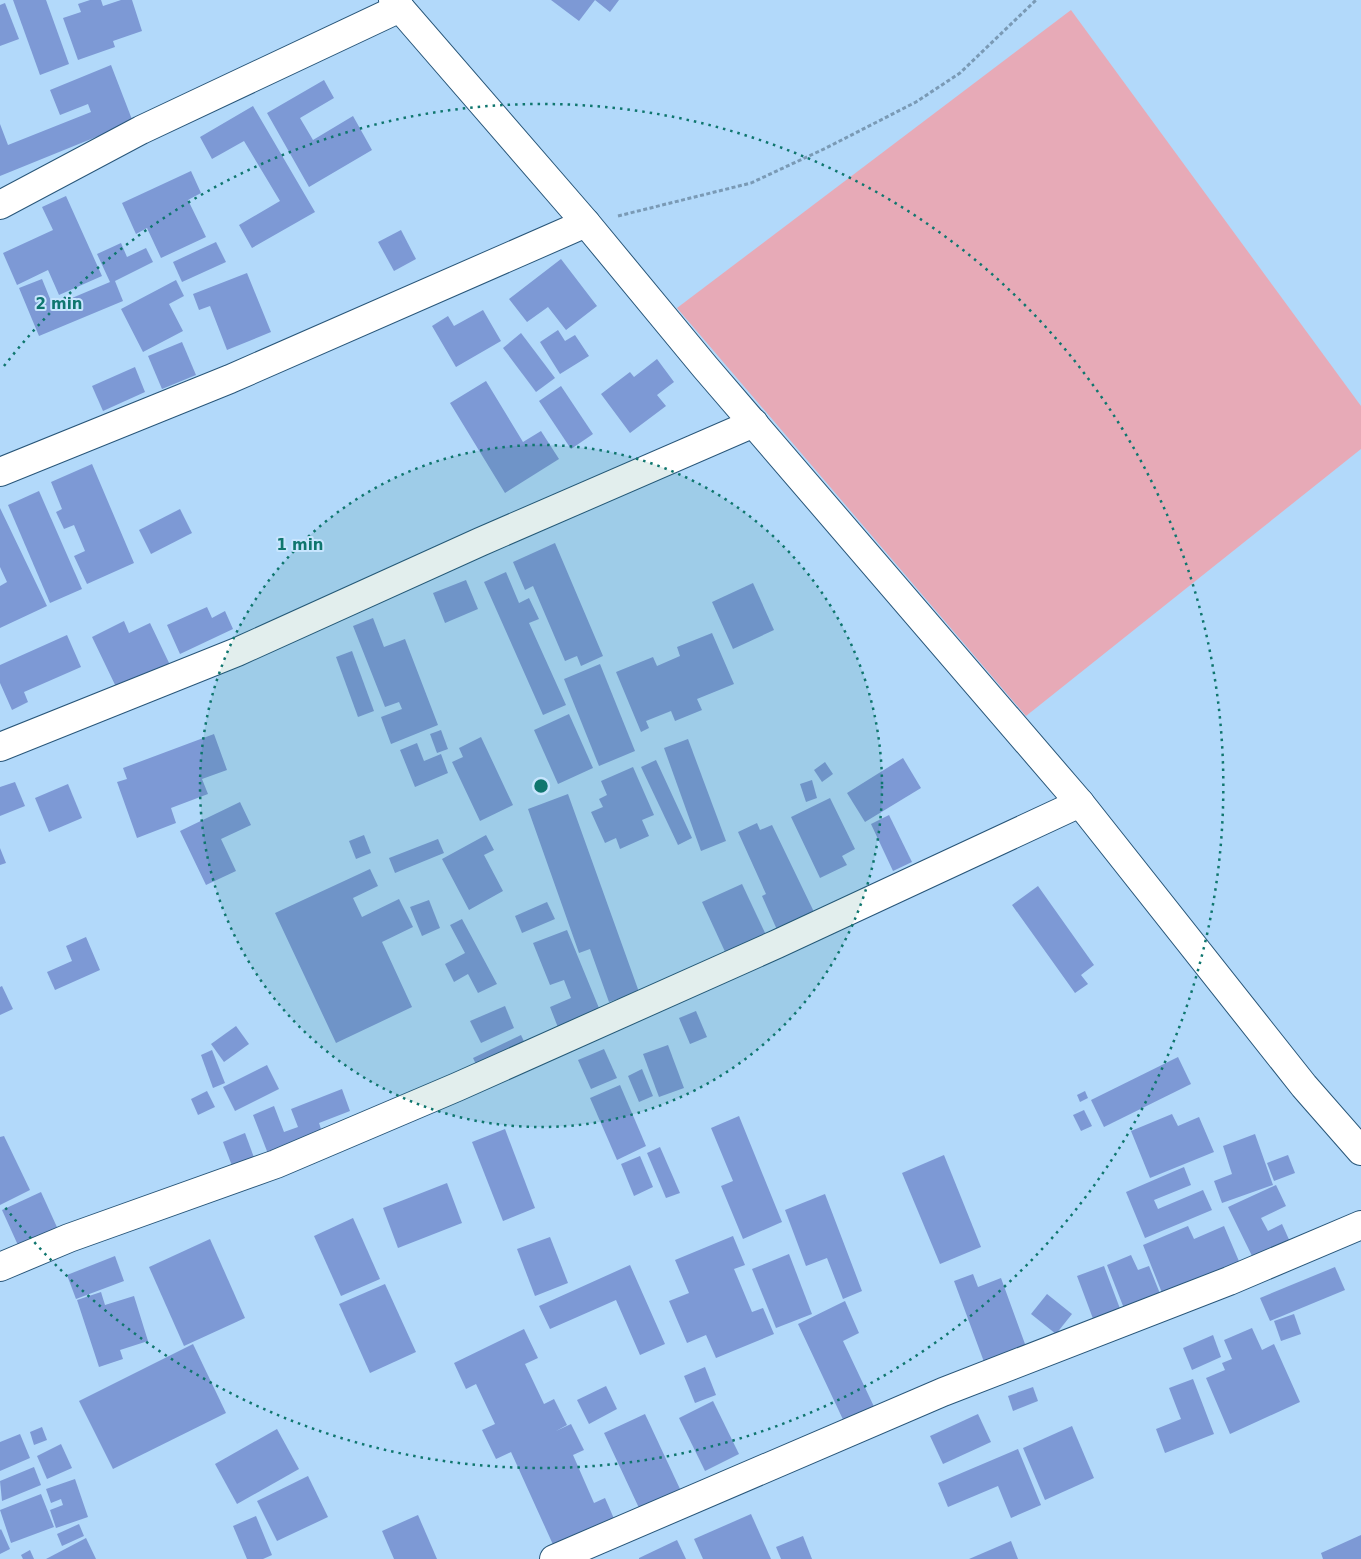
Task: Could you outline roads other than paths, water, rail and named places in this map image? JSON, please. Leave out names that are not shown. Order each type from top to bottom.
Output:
[{"type":"street","points":[[0,205],[141,130],[397,4],[1080,803],[1304,1086],[1361,1151]]},
{"type":"street","points":[[0,472],[230,379],[586,223]]},
{"type":"street","points":[[0,747],[237,652],[480,542],[754,423]]},
{"type":"street","points":[[0,1267],[69,1238],[276,1164],[448,1091],[777,944],[1080,803]]},
{"type":"street","points":[[554,1559],[942,1392],[1229,1281],[1361,1225]]}]
